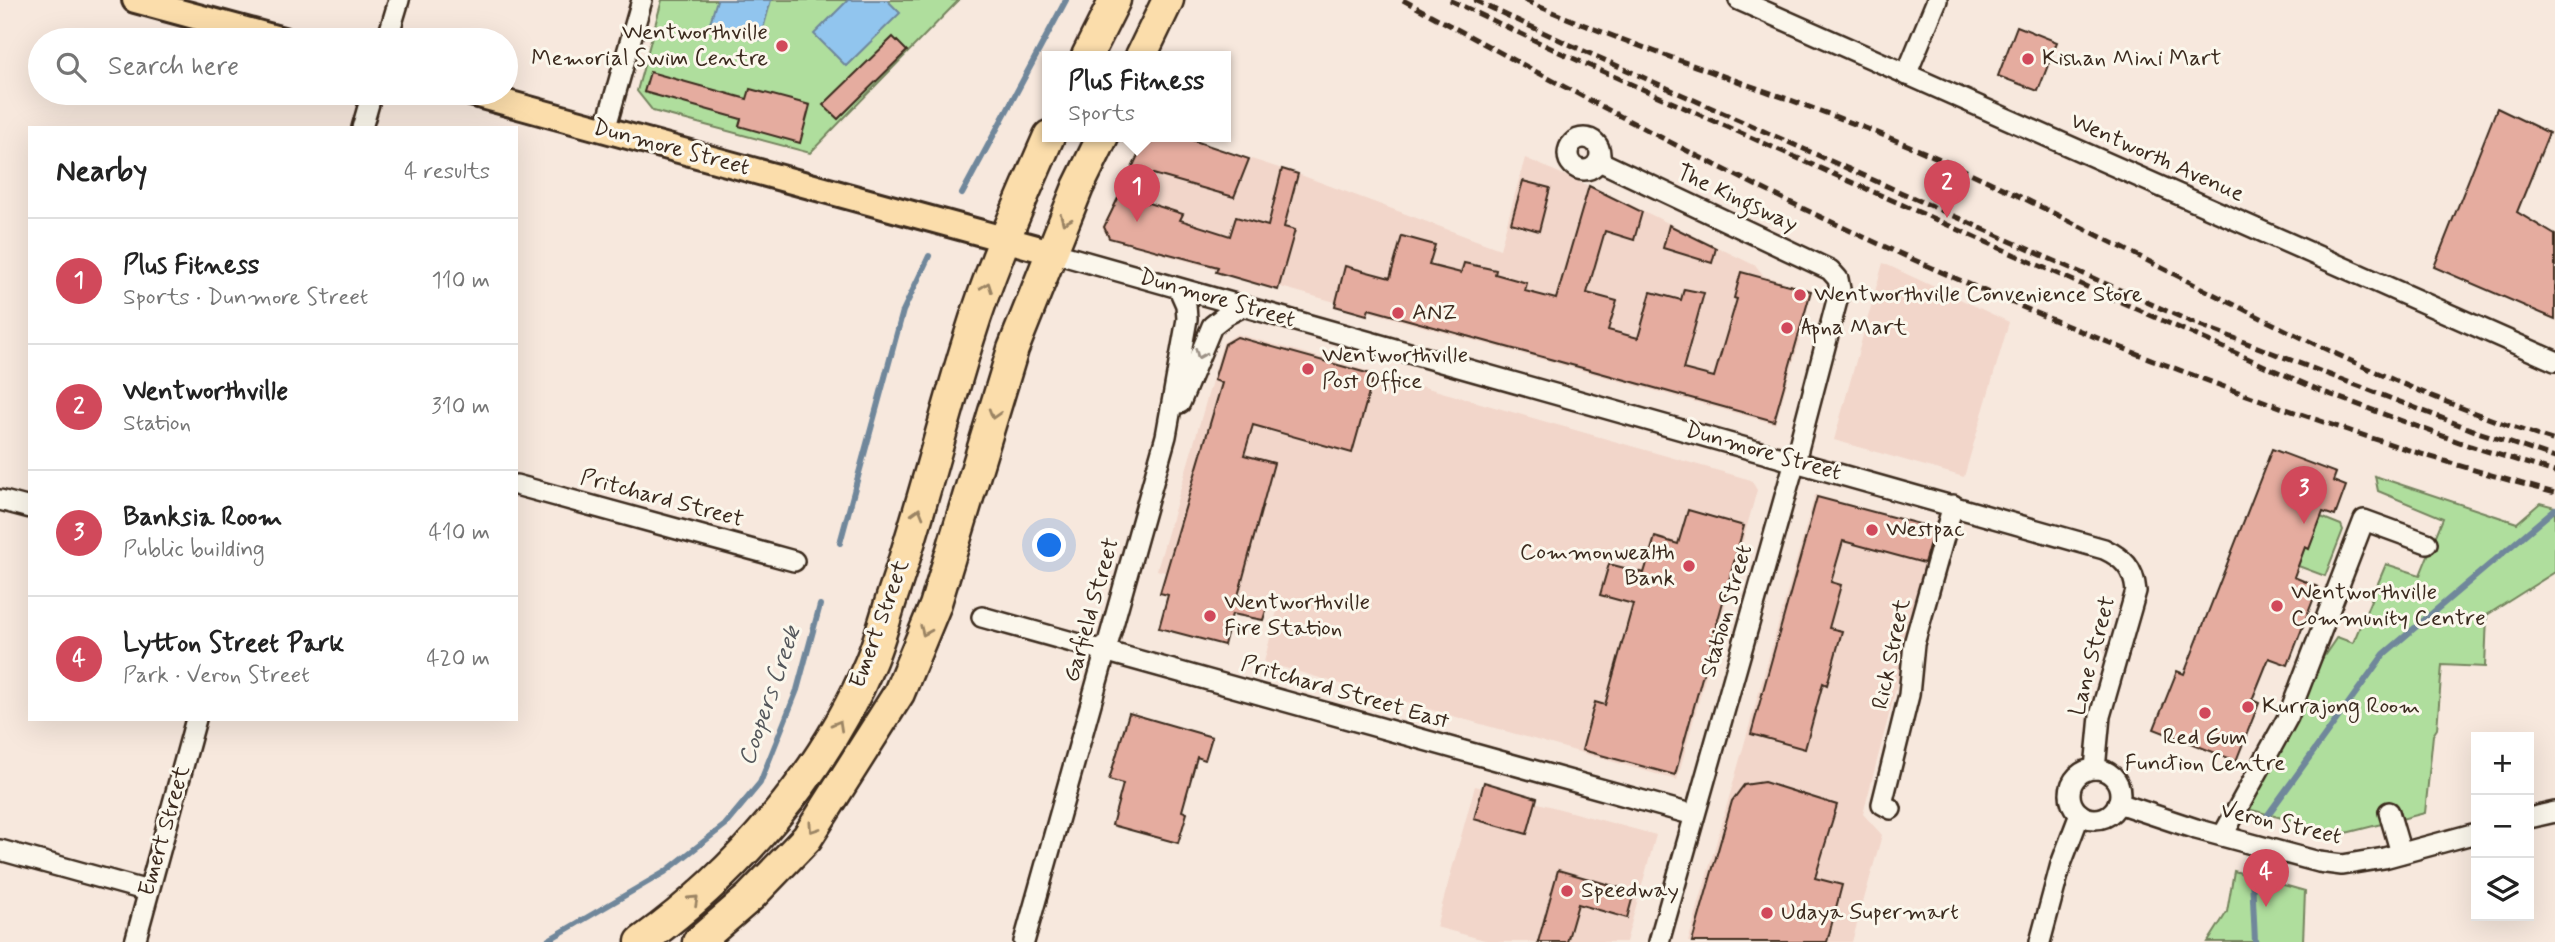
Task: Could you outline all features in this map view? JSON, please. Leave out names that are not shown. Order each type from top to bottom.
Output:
[{"type":"highway","points":[[1090,51],[1115,0]]},
{"type":"highway","points":[[1143,51],[1168,0]]},
{"type":"highway","name":"Emert Street","points":[[641,942],[675,917],[712,883],[775,816],[818,760],[851,702],[870,662],[903,565],[970,336],[1005,239],[1046,142]]},
{"type":"highway","name":"Emert Street","points":[[698,942],[750,897],[807,838],[899,693],[935,606],[1013,349],[1051,253],[1100,142]]},
{"type":"main road","points":[[135,0],[239,28]]},
{"type":"main road","name":"Dunmore Street","points":[[514,105],[1051,253]]},
{"type":"street","points":[[391,28],[399,0]]},
{"type":"street","points":[[605,130],[642,0]]},
{"type":"street","name":"Wentworth Avenue","points":[[1739,0],[2555,361]]},
{"type":"street","points":[[1906,75],[1937,0]]},
{"type":"street","points":[[363,126],[369,105]]},
{"type":"street","name":"The Kingsway","points":[[1599,161],[1830,270],[1838,279],[1840,294]]},
{"type":"street","name":"Dunmore Street","points":[[1051,253],[1953,505],[2104,549],[2122,558]]},
{"type":"street","name":"Garfield Street","points":[[1024,942],[1166,436],[1187,319],[1179,289]]},
{"type":"street","name":"Station Street","points":[[1659,942],[1840,294]]},
{"type":"street","points":[[1166,436],[1212,326],[1244,306]]},
{"type":"street","name":"Pritchard Street","points":[[518,486],[794,561]]},
{"type":"street","points":[[0,500],[28,507]]},
{"type":"street","name":"Rick Street","points":[[1891,809],[1882,804],[1909,695],[1914,645],[1953,505]]},
{"type":"street","points":[[2222,835],[2288,717],[2364,520],[2427,542]]},
{"type":"street","name":"Lane Street","points":[[2095,769],[2100,716],[2136,591],[2132,572],[2122,558]]},
{"type":"street","name":"Pritchard Street East","points":[[982,617],[1694,815]]},
{"type":"street","name":"Emert Street","points":[[135,942],[195,721]]},
{"type":"street","points":[[2095,769],[2110,774],[2117,782],[2120,793],[2112,812],[2093,818],[2080,814],[2072,803],[2070,790],[2073,781],[2080,774],[2095,769]]},
{"type":"street","name":"Veron Street","points":[[2118,803],[2319,862],[2342,865],[2471,834]]},
{"type":"street","points":[[2389,812],[2401,853]]},
{"type":"street","points":[[2534,817],[2555,812]]},
{"type":"street","points":[[2040,942],[2061,864],[2080,814]]},
{"type":"street","points":[[0,850],[148,891]]},
{"type":"shaded area","points":[[1144,142],[1199,142],[1298,174],[1500,249],[1525,158],[1621,200],[1756,266],[1764,276],[1812,290],[1775,424],[1108,239],[1102,227]]},
{"type":"shaded area","points":[[1883,263],[2009,322],[1964,477],[1834,440]]},
{"type":"shaded area","points":[[1237,334],[1751,480],[1757,490],[1677,780],[1264,662],[1279,603],[1157,570],[1223,343]]},
{"type":"shaded area","points":[[1815,495],[1938,528],[1863,814],[1882,835],[1852,942],[1688,942]]},
{"type":"shaded area","points":[[1475,786],[1656,835],[1626,942],[1492,942],[1436,927]]},
{"type":"green space","name":"Wentworthville Memorial Swim Centre","points":[[662,0],[959,0],[810,153],[653,111],[637,91]]},
{"type":"green space","points":[[2375,476],[2517,523],[2540,503],[2555,507],[2555,572],[2487,615],[2485,667],[2442,665],[2437,729],[2433,735],[2425,813],[2342,834],[2248,809],[2322,659],[2337,637],[2353,643],[2386,564],[2420,575],[2443,518],[2378,491]]},
{"type":"green space","points":[[2321,517],[2341,525],[2343,530],[2325,576],[2298,566]]},
{"type":"green space","points":[[2234,871],[2305,891],[2303,942],[2208,942],[2227,912]]},
{"type":"water","points":[[717,0],[771,0],[760,40],[709,26]]},
{"type":"water","points":[[848,0],[887,0],[900,13],[846,66],[814,34]]},
{"type":"building","name":"Kishan Mini Mart","points":[[2017,26],[2057,42],[2038,91],[1998,76]]},
{"type":"building","points":[[893,37],[907,51],[838,119],[823,105]]},
{"type":"building","points":[[650,72],[747,99],[750,89],[810,105],[800,143],[739,126],[741,119],[644,92]]},
{"type":"building","points":[[2497,108],[2549,133],[2517,212],[2555,235],[2555,319],[2434,267]]},
{"type":"building","points":[[1144,142],[1198,142],[1249,159],[1234,197],[1132,168]]},
{"type":"building","points":[[1282,169],[1298,174],[1284,227],[1295,230],[1278,290],[1216,272],[1218,267],[1109,238],[1104,227],[1120,194],[1183,214],[1180,220],[1230,236],[1236,217],[1268,226]]},
{"type":"building","points":[[1523,181],[1550,188],[1539,231],[1511,223]]},
{"type":"building","points":[[1589,186],[1642,212],[1634,240],[1605,231],[1587,293],[1617,301],[1608,330],[1638,338],[1651,292],[1681,300],[1684,289],[1704,293],[1683,369],[1714,377],[1737,299],[1734,298],[1741,272],[1811,291],[1774,421],[1369,309],[1367,315],[1335,306],[1345,266],[1390,278],[1402,236],[1435,245],[1429,265],[1461,273],[1464,263],[1496,270],[1495,274],[1527,283],[1525,291],[1556,299]]},
{"type":"building","points":[[1669,225],[1716,248],[1712,263],[1663,248]]},
{"type":"building","points":[[1237,337],[1374,375],[1352,453],[1253,425],[1244,455],[1274,463],[1238,596],[1268,604],[1263,620],[1232,614],[1224,645],[1159,628],[1168,595],[1160,593],[1222,383],[1214,380],[1225,344]]},
{"type":"building","points":[[2272,449],[2336,473],[2333,481],[2346,486],[2335,516],[2323,512],[2309,549],[2305,547],[2294,577],[2318,587],[2288,665],[2269,658],[2252,700],[2259,703],[2236,761],[2154,729],[2177,671],[2184,674]]},
{"type":"building","points":[[1817,497],[1934,528],[1924,563],[1843,541],[1831,582],[1841,585],[1829,628],[1842,631],[1827,685],[1823,683],[1805,749],[1751,734]]},
{"type":"building","points":[[1688,510],[1744,526],[1675,775],[1582,750],[1595,702],[1605,705],[1633,604],[1600,595],[1609,564],[1644,573],[1655,537],[1678,544]]},
{"type":"building","points":[[1129,713],[1212,737],[1205,760],[1197,757],[1182,811],[1187,813],[1178,843],[1112,825],[1123,784],[1109,780]]},
{"type":"building","points":[[1484,782],[1537,798],[1527,834],[1474,819]]},
{"type":"building","points":[[1764,782],[1837,805],[1815,878],[1842,885],[1827,942],[1692,942],[1732,801],[1744,785]]},
{"type":"building","points":[[1558,870],[1634,892],[1627,918],[1578,904],[1567,942],[1538,942]]},
{"type":"waterway","name":"Coopers Creek","points":[[962,194],[1066,0]]},
{"type":"waterway","name":"Coopers Creek","points":[[840,543],[903,311],[929,256]]},
{"type":"waterway","points":[[2267,816],[2384,654],[2555,509]]},
{"type":"waterway","name":"Coopers Creek","points":[[545,942],[665,872],[725,825],[760,783],[797,690],[820,605]]},
{"type":"waterway","points":[[2252,877],[2255,942]]},
{"type":"railway","points":[[1403,0],[1600,106],[1750,182],[1984,291],[2077,330],[2266,402],[2362,435],[2555,493]]},
{"type":"railway","points":[[1450,0],[1559,52],[2321,391],[2470,446],[2555,472]]},
{"type":"railway","points":[[1474,0],[2187,320],[2478,432],[2555,458]]},
{"type":"railway","points":[[1524,0],[1898,141],[2026,200],[2324,348],[2476,414],[2555,441]]},
{"type":"place","name":"Wentworthville Memorial Swim Centre","points":[[782,46]]},
{"type":"place","name":"Kishan Mini Mart","points":[[2028,59]]},
{"type":"place","name":"Wentworthville","points":[[1947,218]]},
{"type":"place","name":"Plus Fitness","points":[[1137,222]]},
{"type":"place","name":"Wentworthville Convenience Store","points":[[1800,295]]},
{"type":"place","name":"ANZ","points":[[1398,313]]},
{"type":"place","name":"Apna Mart","points":[[1787,328]]},
{"type":"place","name":"Wentworthville Post Office","points":[[1308,369]]},
{"type":"place","name":"Banksia Room","points":[[2304,524]]},
{"type":"place","name":"Westpac","points":[[1872,530]]},
{"type":"place","name":"Commonwealth Bank","points":[[1689,566]]},
{"type":"place","name":"Wentworthville Community Centre","points":[[2277,606]]},
{"type":"place","name":"Wentworthville Fire Station","points":[[1210,616]]},
{"type":"place","name":"Kurrajong Room","points":[[2248,707]]},
{"type":"place","name":"Red Gum Function Centre","points":[[2205,713]]},
{"type":"place","name":"Speedway","points":[[1567,891]]},
{"type":"place","name":"Lytton Street Park","points":[[2266,907]]},
{"type":"place","name":"Udaya Supermart","points":[[1767,913]]}]
